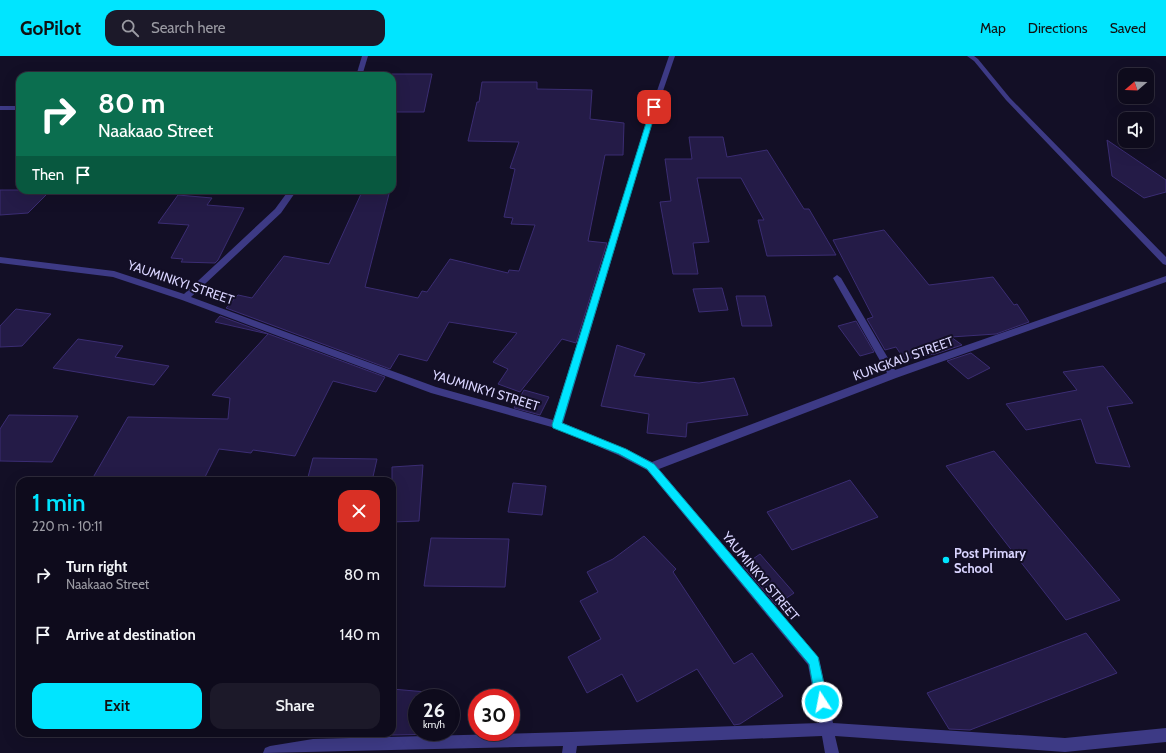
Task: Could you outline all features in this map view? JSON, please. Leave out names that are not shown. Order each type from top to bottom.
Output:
[{"type":"street","points":[[360,72],[365,56]]},
{"type":"street","points":[[556,425],[650,120],[672,56]]},
{"type":"street","points":[[970,56],[976,60],[986,74],[1019,110],[1166,262]]},
{"type":"street","points":[[0,108],[16,108]]},
{"type":"street","points":[[185,298],[278,211],[290,194]]},
{"type":"street","name":"YAUMINKYI STREET","points":[[0,260],[114,274],[185,298],[434,390],[556,425],[622,452],[651,467],[814,662],[832,753]]},
{"type":"street","points":[[838,278],[893,375]]},
{"type":"street","name":"KUNGKAU STREET","points":[[651,467],[893,375],[1166,279]]},
{"type":"street","points":[[270,753],[313,746],[570,746],[827,729],[1065,745],[1166,734]]},
{"type":"building","points":[[396,74],[432,74],[424,112],[396,112]]},
{"type":"building","points":[[482,82],[537,82],[537,89],[592,90],[590,119],[624,123],[623,155],[605,155],[588,241],[607,243],[576,343],[562,339],[520,392],[498,384],[508,369],[493,362],[517,333],[449,322],[427,361],[399,354],[390,369],[226,308],[238,295],[252,298],[284,256],[329,264],[361,194],[389,194],[365,287],[418,298],[422,291],[427,292],[450,259],[508,273],[509,270],[519,271],[535,225],[511,224],[513,218],[504,217],[515,169],[510,168],[519,142],[468,141],[477,102],[479,102]]},
{"type":"building","points":[[689,137],[723,137],[727,157],[767,150],[804,209],[809,209],[836,255],[767,256],[758,220],[764,220],[741,178],[697,178],[709,242],[693,243],[698,274],[673,274],[660,202],[671,201],[665,159],[692,159]]},
{"type":"building","points":[[1107,140],[1166,180],[1166,192],[1144,198],[1112,176]]},
{"type":"building","points":[[0,190],[16,190],[16,194],[47,194],[28,213],[0,215]]},
{"type":"building","points":[[178,195],[212,198],[207,205],[244,208],[218,260],[215,263],[181,262],[183,259],[171,258],[189,225],[158,223]]},
{"type":"building","points":[[884,230],[929,285],[993,277],[1014,305],[1017,304],[1029,322],[996,334],[951,337],[962,345],[935,354],[904,359],[896,347],[885,350],[867,319],[873,317],[833,240]]},
{"type":"building","points":[[722,288],[728,310],[699,312],[693,289]]},
{"type":"building","points":[[736,296],[765,296],[772,326],[742,326]]},
{"type":"building","points":[[16,309],[51,314],[22,346],[0,347],[0,326]]},
{"type":"building","points":[[220,316],[385,377],[376,392],[333,381],[295,456],[253,450],[251,453],[219,449],[205,477],[93,477],[128,417],[228,419],[230,398],[212,395],[268,334],[215,322]]},
{"type":"building","points":[[856,321],[874,352],[860,356],[838,326]]},
{"type":"building","points":[[78,339],[123,346],[115,357],[169,366],[154,385],[53,368]]},
{"type":"building","points":[[617,345],[645,354],[634,376],[699,383],[734,378],[748,415],[687,423],[686,437],[647,433],[649,414],[601,406]]},
{"type":"building","points":[[971,353],[990,368],[968,379],[947,361]]},
{"type":"building","points":[[1103,366],[1133,403],[1107,407],[1130,467],[1096,463],[1081,419],[1026,430],[1006,404],[1077,390],[1063,372]]},
{"type":"building","points":[[524,390],[549,397],[540,415],[514,408]]},
{"type":"building","points":[[9,415],[78,416],[52,462],[0,461],[0,429]]},
{"type":"building","points":[[994,451],[1120,600],[1066,620],[946,466]]},
{"type":"building","points":[[313,458],[377,459],[373,477],[308,477]]},
{"type":"building","points":[[423,465],[419,521],[396,522],[396,477],[392,477],[392,467]]},
{"type":"building","points":[[850,480],[878,517],[792,550],[767,512]]},
{"type":"building","points":[[513,483],[546,486],[542,515],[508,512]]},
{"type":"building","points":[[644,536],[676,569],[673,572],[734,664],[752,653],[783,696],[740,724],[734,725],[697,669],[637,702],[622,674],[587,693],[568,657],[601,639],[580,601],[598,592],[587,572],[613,559]]},
{"type":"building","points":[[431,538],[509,539],[505,587],[424,586]]},
{"type":"building","points":[[760,554],[794,593],[776,605],[743,566]]},
{"type":"building","points":[[1086,633],[1117,673],[970,730],[949,729],[927,693]]},
{"type":"building","points":[[396,689],[408,690],[408,735],[396,735]]},
{"type":"place","name":"Post Primary School","points":[[946,560]]},
{"type":"route","points":[[654,107],[556,425],[622,452],[651,467],[814,662],[822,702]]}]
